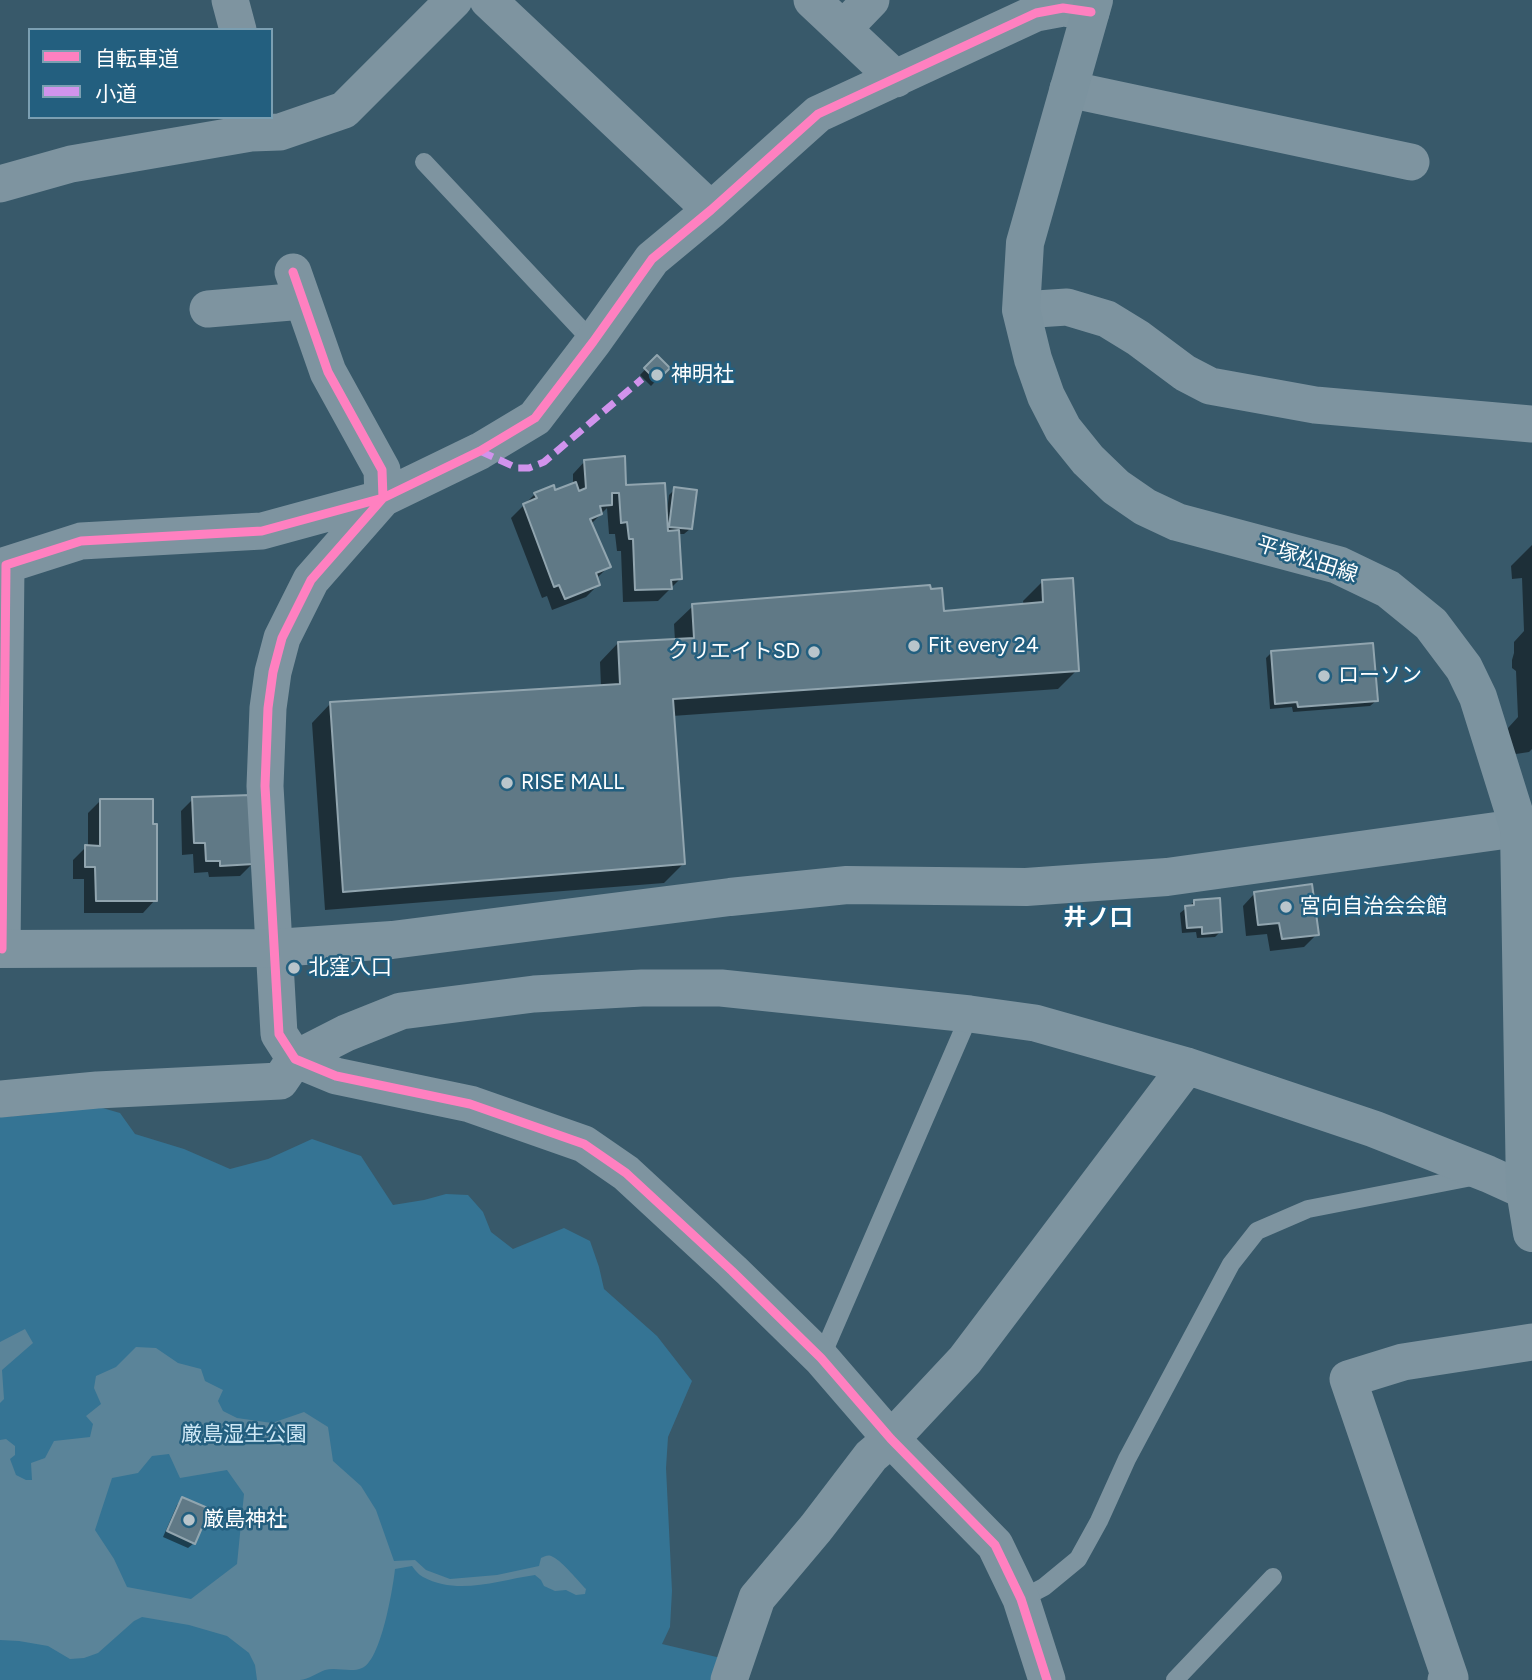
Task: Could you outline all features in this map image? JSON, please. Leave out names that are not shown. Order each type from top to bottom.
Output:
[{"type":"main road","name":"平塚松田線","points":[[1092,6],[1025,243],[1021,310],[1033,359],[1046,396],[1063,429],[1088,460],[1116,487],[1145,507],[1177,522],[1338,565],[1388,589],[1431,624],[1464,668],[1478,697],[1526,827],[1529,1192],[1532,1233]]},
{"type":"street","points":[[230,0],[237,28]]},
{"type":"street","points":[[0,184],[71,164],[250,125],[280,132],[344,110],[454,0]]},
{"type":"street","points":[[488,0],[711,210]]},
{"type":"street","points":[[812,0],[895,79]]},
{"type":"street","points":[[843,29],[871,0]]},
{"type":"street","points":[[1092,6],[1036,13],[818,114],[652,259],[536,418],[480,451],[383,498],[262,531],[81,541],[6,565],[1,948],[275,948],[392,940],[730,897],[847,885],[1026,887],[1167,877],[1526,827]]},
{"type":"street","points":[[1068,89],[1411,162]]},
{"type":"street","points":[[208,309],[298,286],[328,372],[382,470],[383,498],[311,580],[282,638],[274,672],[268,708],[265,786],[279,1034],[295,1059],[336,1076],[470,1104],[584,1144],[626,1173],[821,1358],[891,1439],[995,1545],[1021,1598],[1047,1680]]},
{"type":"street","points":[[1021,310],[1067,307],[1107,319],[1185,373],[1210,386],[1315,405],[1532,424]]},
{"type":"street","points":[[0,1099],[97,1090],[281,1081],[295,1059],[346,1032],[401,1012],[534,994],[642,988],[722,988],[1035,1023],[1188,1066],[1374,1129],[1529,1192]]},
{"type":"street","points":[[729,1680],[757,1598],[816,1528],[871,1456],[891,1439],[965,1360],[1188,1066]]},
{"type":"street","points":[[1446,1680],[1450,1678],[1348,1378],[1403,1362],[1532,1342]]},
{"type":"lane","points":[[424,162],[593,342]]},
{"type":"lane","points":[[821,1358],[970,1014]]},
{"type":"lane","points":[[1021,1598],[1044,1587],[1077,1559],[1231,1264],[1257,1231],[1308,1209],[1488,1174]]},
{"type":"lane","points":[[1175,1680],[1273,1577]]},
{"type":"green space","name":"厳島湿生公園","points":[[55,1102],[99,1107],[120,1113],[135,1134],[184,1149],[230,1169],[268,1159],[312,1139],[361,1156],[393,1205],[446,1194],[468,1195],[483,1212],[491,1232],[513,1249],[564,1228],[590,1241],[604,1289],[657,1336],[692,1381],[668,1437],[666,1468],[672,1591],[670,1627],[662,1644],[725,1659],[719,1680],[0,1680],[0,1117],[41,1114]]},
{"type":"shaded area","points":[[25,1329],[33,1343],[2,1370],[4,1399],[0,1403],[0,1342]]},
{"type":"shaded area","points":[[136,1347],[156,1348],[178,1363],[201,1369],[205,1381],[223,1390],[218,1401],[223,1411],[237,1418],[272,1423],[304,1412],[328,1427],[333,1461],[361,1486],[376,1510],[394,1561],[415,1560],[426,1570],[450,1579],[497,1575],[539,1566],[541,1558],[550,1556],[557,1559],[575,1577],[586,1589],[585,1594],[555,1591],[544,1586],[535,1575],[464,1586],[436,1583],[422,1576],[412,1566],[395,1569],[385,1623],[369,1663],[358,1669],[325,1670],[300,1680],[257,1680],[255,1665],[249,1653],[227,1636],[189,1625],[142,1617],[98,1653],[84,1658],[70,1659],[48,1646],[0,1640],[0,1440],[6,1439],[15,1446],[15,1455],[10,1459],[16,1475],[32,1480],[31,1463],[45,1458],[54,1441],[90,1437],[93,1424],[86,1416],[101,1404],[94,1388],[96,1376],[116,1367]],"holes":[[[169,1454],[180,1478],[227,1470],[244,1494],[237,1564],[191,1599],[127,1587],[114,1559],[95,1530],[112,1478],[138,1473],[152,1456]]]},
{"type":"building","name":"神明社","points":[[657,355],[670,368],[657,381],[644,368]]},
{"type":"building","points":[[625,456],[626,485],[665,483],[668,531],[679,530],[682,579],[671,580],[672,589],[635,590],[633,539],[629,539],[627,522],[621,523],[619,493],[612,493],[612,505],[600,506],[602,514],[590,519],[611,567],[596,573],[600,585],[565,599],[559,585],[554,587],[523,504],[537,498],[534,493],[554,485],[555,490],[576,482],[579,491],[586,488],[584,460]]},
{"type":"building","points":[[674,487],[697,490],[692,529],[669,527]]},
{"type":"building","name":"RISE MALL","points":[[1073,578],[1079,671],[673,699],[685,864],[343,892],[330,702],[620,684],[618,642],[694,638],[692,604],[930,585],[931,589],[942,588],[944,611],[1043,602],[1042,580]]},
{"type":"building","name":"ローソン","points":[[1373,643],[1378,701],[1298,707],[1297,702],[1275,704],[1271,651]]},
{"type":"building","points":[[251,795],[254,864],[220,866],[220,861],[206,861],[205,843],[194,843],[192,797]]},
{"type":"building","points":[[100,799],[153,799],[153,824],[157,824],[157,901],[96,901],[95,867],[85,867],[85,845],[100,846]]},
{"type":"building","name":"宮向自治会会館","points":[[1312,884],[1319,935],[1282,939],[1279,923],[1258,925],[1254,892]]},
{"type":"building","points":[[1220,898],[1222,932],[1202,934],[1202,927],[1187,928],[1185,906],[1194,905],[1194,900]]},
{"type":"building","name":"厳島神社","points":[[182,1497],[210,1509],[195,1544],[167,1531]]},
{"type":"marked path","points":[[480,451],[517,468],[529,468],[544,462],[642,379]]},
{"type":"cycle path","points":[[2,949],[6,565],[81,541],[262,531],[383,498],[480,451],[535,418],[652,259],[818,114],[1036,13],[1063,8],[1091,12]]},
{"type":"cycle path","points":[[293,272],[328,372],[382,470],[383,498],[311,580],[282,638],[273,672],[268,708],[265,786],[279,1034],[295,1059],[336,1076],[470,1104],[584,1144],[626,1173],[821,1358],[891,1439],[995,1545],[1021,1599],[1047,1680]]},
{"type":"place","name":"神明社","points":[[657,375]]},
{"type":"place","name":"Fit every 24","points":[[914,646]]},
{"type":"place","name":"クリエイトSD","points":[[814,652]]},
{"type":"place","name":"ローソン","points":[[1324,676]]},
{"type":"place","name":"RISE MALL","points":[[507,783]]},
{"type":"place","name":"宮向自治会会館","points":[[1286,907]]},
{"type":"place","name":"北窪入口","points":[[294,968]]},
{"type":"place","name":"厳島神社","points":[[189,1520]]},
{"type":"district","name":"井ノ口","points":[[1098,918]]}]
